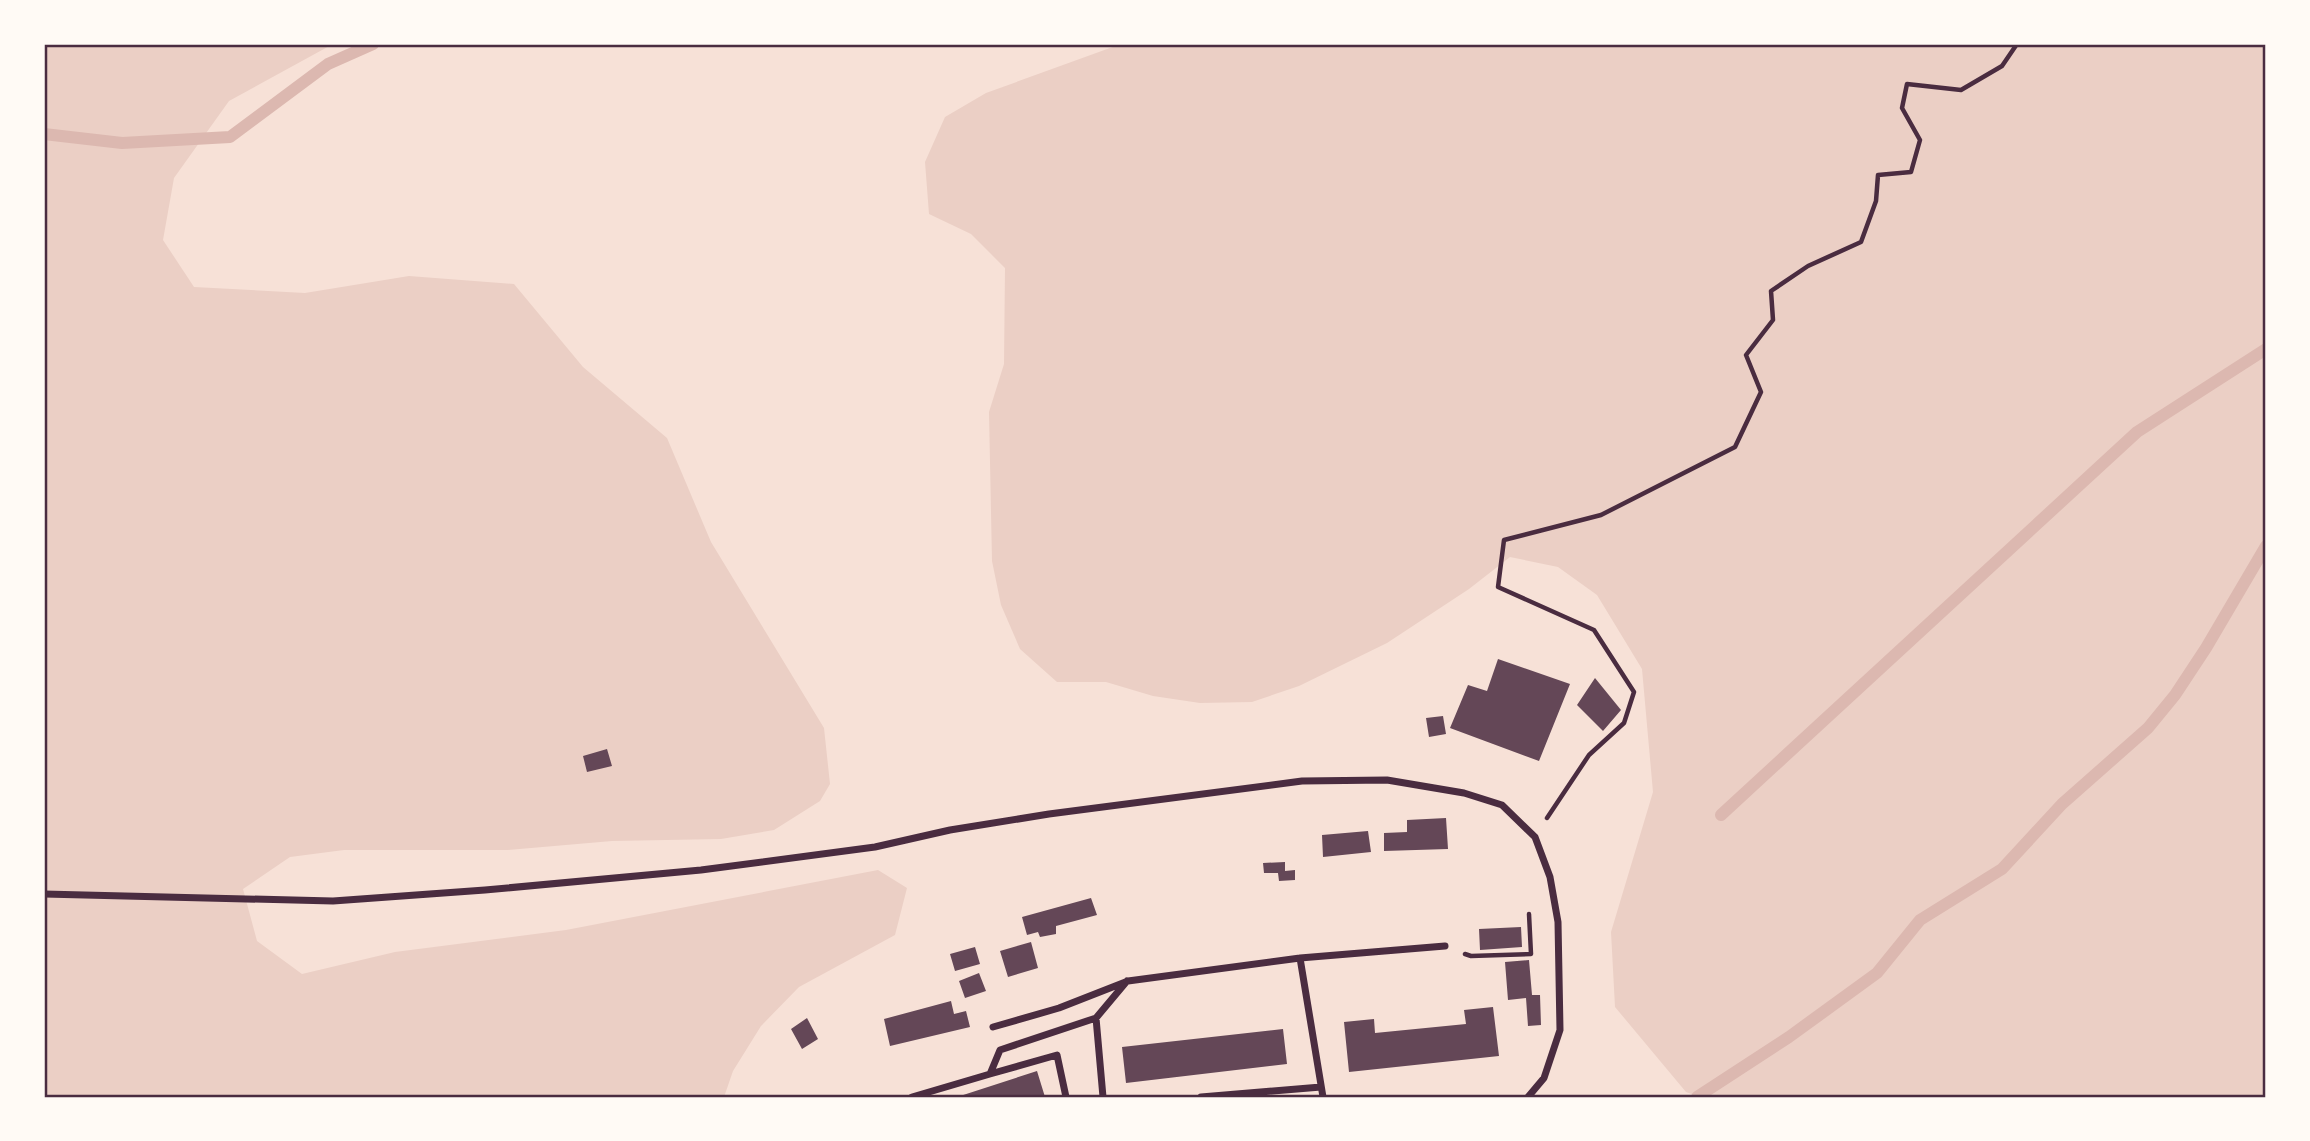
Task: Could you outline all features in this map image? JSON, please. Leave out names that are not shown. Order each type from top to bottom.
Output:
[{"type":"street","points":[[44,894],[333,901],[499,889],[701,870],[875,847],[950,830],[1049,814],[1302,781],[1387,780],[1464,793],[1502,805],[1535,837],[1550,877],[1558,922],[1560,1030],[1544,1078],[1528,1097]]},
{"type":"street","points":[[993,1027],[1059,1008],[1128,981],[1300,958],[1445,946]]},
{"type":"street","points":[[1300,958],[1323,1097]]},
{"type":"street","points":[[990,1074],[1000,1050],[1096,1018],[1128,981]]},
{"type":"street","points":[[1096,1018],[1103,1097]]},
{"type":"street","points":[[912,1097],[1057,1055],[1066,1097]]},
{"type":"street","points":[[1201,1097],[1321,1087]]},
{"type":"path","points":[[1535,837],[1589,755],[1624,723],[1634,692],[1594,630],[1499,587],[1504,540],[1601,515],[1735,447],[1761,392],[1746,355],[1773,320],[1771,291],[1808,266],[1861,242],[1876,201],[1878,175],[1911,172],[1920,140],[1902,108],[1907,85],[1961,90],[2002,66],[2017,44]]},
{"type":"path","points":[[1445,946],[1471,956],[1531,954]]},
{"type":"shaded area","points":[[44,44],[333,44],[229,101],[174,178],[163,240],[194,287],[305,293],[409,276],[514,284],[583,367],[667,438],[711,542],[824,728],[830,784],[820,801],[774,830],[721,839],[612,841],[508,850],[344,850],[290,857],[243,889],[257,941],[302,974],[395,952],[566,930],[878,870],[907,888],[895,935],[799,987],[761,1026],[733,1071],[724,1097],[44,1097]]},
{"type":"shaded area","points":[[1121,44],[2266,44],[2266,1097],[1700,1097],[1686,1092],[1615,1007],[1611,932],[1653,792],[1642,669],[1597,595],[1558,567],[1510,557],[1469,589],[1387,643],[1299,686],[1252,702],[1200,703],[1153,696],[1106,682],[1057,682],[1020,649],[1001,605],[992,561],[989,412],[1004,364],[1005,268],[971,234],[929,214],[925,162],[945,117],[986,93]]},
{"type":"building","points":[[1498,659],[1570,684],[1539,761],[1450,728],[1468,685],[1487,691]]},
{"type":"building","points":[[1595,678],[1621,710],[1603,731],[1577,705]]},
{"type":"building","points":[[1443,716],[1446,734],[1429,737],[1426,718]]},
{"type":"building","points":[[607,749],[612,766],[587,772],[583,756]]},
{"type":"building","points":[[1446,818],[1448,849],[1384,851],[1384,833],[1407,832],[1407,820]]},
{"type":"building","points":[[1368,831],[1371,852],[1323,857],[1322,835]]},
{"type":"building","points":[[1285,862],[1285,871],[1295,870],[1295,880],[1279,881],[1278,873],[1264,873],[1263,863]]},
{"type":"building","points":[[1091,898],[1097,915],[1056,926],[1056,934],[1040,937],[1038,932],[1027,935],[1022,917]]},
{"type":"building","points":[[1521,927],[1522,947],[1480,950],[1479,929]]},
{"type":"building","points":[[1031,942],[1038,968],[1008,977],[1000,951]]},
{"type":"building","points":[[975,947],[980,964],[955,971],[950,954]]},
{"type":"building","points":[[1529,960],[1532,995],[1540,995],[1541,1025],[1528,1026],[1526,998],[1508,1000],[1505,962]]},
{"type":"building","points":[[979,973],[986,991],[965,998],[959,981]]},
{"type":"building","points":[[951,1001],[954,1014],[966,1011],[970,1027],[890,1046],[884,1019]]},
{"type":"building","points":[[1493,1007],[1499,1056],[1349,1072],[1344,1022],[1374,1019],[1375,1033],[1466,1024],[1464,1010]]},
{"type":"building","points":[[807,1018],[818,1039],[802,1049],[791,1029]]},
{"type":"building","points":[[1283,1029],[1287,1064],[1126,1083],[1122,1047]]},
{"type":"building","points":[[1037,1071],[1045,1097],[957,1097]]},
{"type":"waterway","points":[[44,134],[122,143],[230,137],[328,64],[373,44]]},
{"type":"waterway","points":[[1721,815],[2137,432],[2266,349]]},
{"type":"waterway","points":[[1697,1097],[1789,1037],[1877,973],[1920,920],[2002,869],[2062,804],[2148,728],[2175,695],[2206,648],[2266,546]]}]
